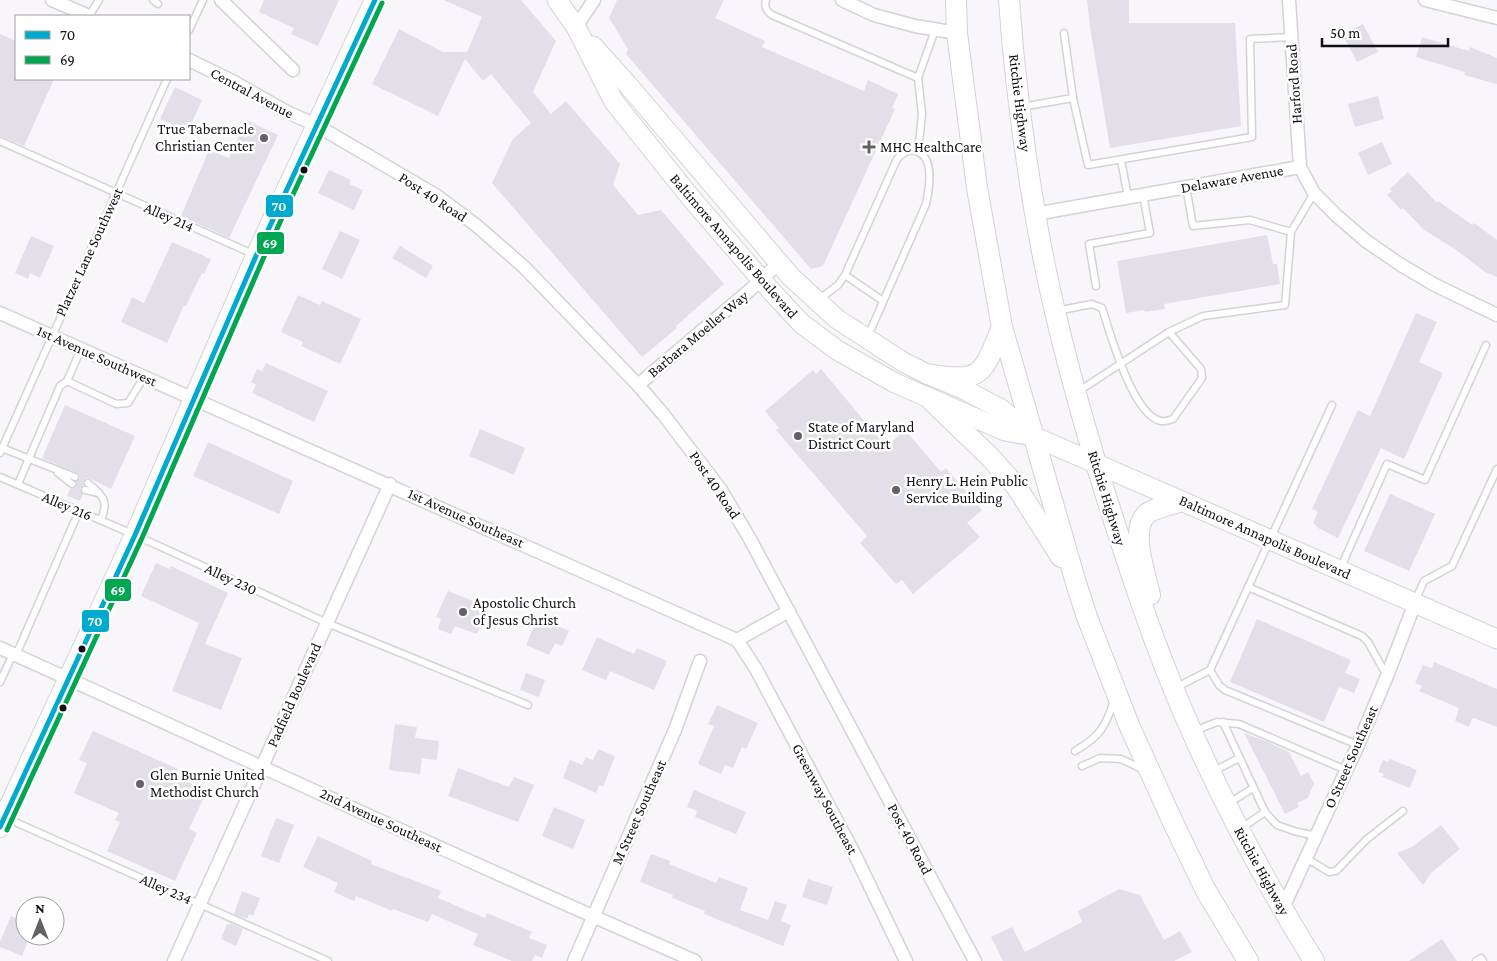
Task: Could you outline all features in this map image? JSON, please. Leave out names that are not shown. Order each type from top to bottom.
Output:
[{"type":"main road","points":[[1,820],[135,535],[256,256],[375,0]]},
{"type":"main road","name":"Baltimore Annapolis Boulevard","points":[[557,0],[576,27],[628,85],[791,277],[837,319],[866,339],[903,362],[1001,408],[1033,436]]},
{"type":"main road","points":[[956,0],[957,33],[977,188],[1002,327],[1076,582],[1087,617],[1116,692],[1153,777],[1204,889],[1248,961]]},
{"type":"main road","name":"Ritchie Highway","points":[[1009,0],[1020,107],[1035,214],[1055,312],[1096,464],[1120,542],[1164,666],[1211,772],[1239,830],[1282,910],[1314,961]]},
{"type":"main road","name":"Baltimore Annapolis Boulevard","points":[[576,27],[614,102],[691,198],[761,280],[802,324],[837,350],[894,383],[931,400],[1005,431],[1033,436],[1497,638]]},
{"type":"main road","points":[[927,374],[951,378],[964,378],[974,375],[989,360],[1002,327]]},
{"type":"main road","points":[[931,400],[984,451],[1016,486],[1076,582]]},
{"type":"main road","points":[[1164,666],[1138,536],[1140,523],[1148,513],[1181,501]]},
{"type":"street","points":[[52,0],[87,15]]},
{"type":"street","points":[[221,0],[293,70]]},
{"type":"street","points":[[576,27],[594,0]]},
{"type":"street","points":[[842,0],[874,15],[915,26],[957,33]]},
{"type":"street","name":"Harford Road","points":[[1289,0],[1300,167]]},
{"type":"street","points":[[1425,0],[1497,18]]},
{"type":"street","name":"Central Avenue","points":[[190,60],[234,82],[282,110],[316,125]]},
{"type":"street","name":"Post 40 Road","points":[[316,125],[437,196],[477,226],[524,267],[638,385],[688,444],[721,490],[789,611],[975,961]]},
{"type":"street","name":"Delaware Avenue","points":[[1035,214],[1300,167],[1314,193],[1336,216],[1366,241],[1401,265],[1436,285],[1497,315]]},
{"type":"street","name":"Barbara Moeller Way","points":[[638,385],[779,263]]},
{"type":"street","name":"1st Avenue Southwest","points":[[0,313],[193,399]]},
{"type":"street","name":"1st Avenue Southeast","points":[[193,399],[390,484],[737,640]]},
{"type":"street","name":"Padfield Boulevard","points":[[174,961],[390,484]]},
{"type":"street","name":"O Street Southeast","points":[[1282,910],[1358,745],[1415,603]]},
{"type":"street","points":[[737,640],[789,611]]},
{"type":"street","name":"Greenway Southeast","points":[[737,640],[756,669],[854,855],[906,961]]},
{"type":"street","name":"2nd Avenue Southeast","points":[[0,648],[694,961]]},
{"type":"street","name":"M Street Southeast","points":[[574,961],[675,730],[700,661]]},
{"type":"lane","points":[[90,15],[99,0]]},
{"type":"lane","points":[[190,28],[203,0]]},
{"type":"lane","points":[[766,0],[765,7],[767,12],[772,15],[918,78]]},
{"type":"lane","points":[[918,152],[922,114],[918,78],[935,30]]},
{"type":"lane","points":[[1064,33],[1073,98],[1088,165],[1252,137],[1250,39],[1291,36]]},
{"type":"lane","name":"Platzer Lane Southwest","points":[[1,450],[167,80]]},
{"type":"lane","points":[[1020,107],[1073,98]]},
{"type":"lane","name":"Alley 214","points":[[0,140],[256,256]]},
{"type":"lane","points":[[817,300],[838,285],[845,275],[897,159],[903,152],[914,150],[922,153],[927,161],[929,173],[926,204],[866,339]]},
{"type":"lane","points":[[1121,160],[1128,197]]},
{"type":"lane","points":[[1186,187],[1193,226],[1250,220],[1291,232]]},
{"type":"lane","points":[[1076,393],[1169,332],[1203,316],[1285,305],[1291,232],[1314,193]]},
{"type":"lane","points":[[1096,286],[1089,244],[1150,233],[1144,195]]},
{"type":"lane","points":[[845,275],[883,301]]},
{"type":"lane","points":[[1055,312],[1092,304],[1102,308],[1120,363],[1135,396],[1150,415],[1161,421],[1173,419],[1202,378],[1201,369],[1169,332]]},
{"type":"lane","points":[[1339,570],[1387,464],[1425,480],[1486,345]]},
{"type":"lane","points":[[18,484],[60,386],[67,381],[81,349]]},
{"type":"lane","points":[[67,381],[116,404],[123,405],[128,403],[144,377]]},
{"type":"lane","points":[[1174,689],[1210,670],[1332,406]]},
{"type":"lane","points":[[1,450],[76,477]]},
{"type":"lane","points":[[1415,603],[1424,581],[1452,566],[1497,469]]},
{"type":"lane","points":[[55,470],[72,484]]},
{"type":"lane","name":"Alley 216","points":[[0,477],[135,535]]},
{"type":"lane","points":[[88,482],[100,493],[105,502],[105,510],[101,520]]},
{"type":"lane","points":[[85,490],[100,493]]},
{"type":"lane","points":[[0,682],[15,654],[79,511]]},
{"type":"lane","name":"Alley 230","points":[[135,535],[327,623],[528,705]]},
{"type":"lane","points":[[1248,587],[1362,636],[1368,642],[1387,676]]},
{"type":"lane","points":[[1210,670],[1219,685],[1225,690],[1358,745]]},
{"type":"lane","points":[[1074,751],[1092,741],[1108,721],[1116,692]]},
{"type":"lane","points":[[1193,731],[1217,722],[1239,724],[1346,770]]},
{"type":"lane","points":[[1223,722],[1265,812],[1277,825],[1316,836]]},
{"type":"lane","points":[[1082,766],[1100,758],[1121,759],[1136,765],[1153,777]]},
{"type":"lane","points":[[1211,772],[1239,758]]},
{"type":"lane","points":[[1226,804],[1253,788]]},
{"type":"lane","points":[[1306,858],[1329,872],[1336,871],[1367,839],[1404,811]]},
{"type":"lane","points":[[1239,830],[1265,812]]},
{"type":"lane","name":"Alley 234","points":[[1,820],[200,903],[328,961]]},
{"type":"lane","points":[[1476,961],[1481,958],[1483,961]]},
{"type":"building","points":[[264,0],[339,0],[318,46],[291,34],[294,28],[259,12]]},
{"type":"building","points":[[444,0],[521,0],[556,41],[533,92],[551,114],[566,101],[620,164],[613,185],[638,215],[661,210],[724,284],[676,326],[677,328],[642,357],[492,183],[513,139],[531,123],[491,74],[483,81],[465,59],[438,116],[372,84],[399,29],[443,52],[467,52],[482,17]]},
{"type":"building","points":[[617,0],[724,0],[715,18],[765,41],[762,47],[864,91],[868,80],[898,94],[892,108],[895,109],[823,266],[811,269],[626,54],[628,49],[609,18]]},
{"type":"building","points":[[1087,0],[1129,0],[1129,23],[1235,23],[1241,126],[1110,148]]},
{"type":"building","points":[[1363,24],[1378,52],[1357,62],[1342,34]]},
{"type":"building","points":[[0,34],[15,41],[15,80],[54,80],[24,146],[0,136]]},
{"type":"building","points":[[1422,37],[1469,51],[1470,47],[1497,58],[1497,84],[1464,75],[1465,72],[1416,57]]},
{"type":"building","points":[[175,87],[202,100],[188,131],[160,119]]},
{"type":"building","points":[[1378,96],[1384,119],[1355,127],[1348,104]]},
{"type":"building","points":[[246,120],[278,135],[229,238],[181,216],[209,150],[229,158]]},
{"type":"building","points":[[1382,142],[1392,164],[1368,175],[1358,153]]},
{"type":"building","points":[[329,170],[351,180],[349,184],[363,190],[354,210],[318,193]]},
{"type":"building","points":[[1408,172],[1437,203],[1438,201],[1472,225],[1474,223],[1497,240],[1497,277],[1485,272],[1455,249],[1424,230],[1403,208],[1401,210],[1387,195],[1392,191],[1390,189]]},
{"type":"building","points":[[340,231],[360,240],[342,279],[322,269]]},
{"type":"building","points":[[1267,235],[1273,264],[1277,264],[1280,284],[1164,304],[1165,309],[1126,313],[1117,261]]},
{"type":"building","points":[[31,236],[54,246],[40,278],[30,273],[28,279],[15,273]]},
{"type":"building","points":[[172,242],[211,259],[186,306],[184,305],[167,343],[121,322],[132,297],[144,303]]},
{"type":"building","points":[[400,246],[433,266],[426,278],[392,258]]},
{"type":"building","points":[[298,295],[320,305],[322,301],[361,319],[340,364],[301,346],[303,342],[281,332]]},
{"type":"building","points":[[1416,313],[1437,322],[1419,362],[1443,373],[1404,459],[1381,448],[1338,538],[1318,528],[1313,522],[1318,512],[1312,509],[1358,410],[1370,416]]},
{"type":"building","points":[[266,363],[328,391],[314,422],[252,393],[256,385],[251,382],[257,369],[262,371]]},
{"type":"building","name":"Henry L. Hein Public Service Building","points":[[821,369],[886,447],[905,430],[941,472],[946,468],[982,510],[967,523],[980,537],[913,594],[902,580],[896,584],[860,543],[867,536],[776,430],[779,428],[765,411],[813,370],[816,374]]},
{"type":"building","points":[[65,405],[135,436],[111,489],[86,478],[83,482],[84,485],[80,488],[83,494],[80,501],[67,496],[70,489],[76,487],[76,482],[80,478],[79,474],[42,458]]},
{"type":"building","points":[[480,429],[525,448],[514,475],[469,456]]},
{"type":"building","points":[[208,442],[293,481],[279,514],[193,476]]},
{"type":"building","points":[[1390,494],[1435,514],[1409,571],[1364,551]]},
{"type":"building","points":[[156,563],[170,569],[171,566],[228,593],[205,644],[242,658],[221,710],[172,691],[199,623],[141,596]]},
{"type":"building","points":[[448,591],[483,605],[477,619],[483,621],[477,634],[455,626],[451,634],[438,629],[441,619],[436,617]]},
{"type":"building","points":[[1257,619],[1351,660],[1345,673],[1360,679],[1354,693],[1339,687],[1324,722],[1230,682]]},
{"type":"building","points":[[536,621],[552,628],[554,624],[569,631],[562,646],[555,643],[549,655],[526,645]]},
{"type":"building","points":[[597,637],[634,654],[637,648],[667,661],[654,690],[610,671],[606,680],[582,670]]},
{"type":"building","points":[[1434,662],[1497,689],[1497,727],[1474,718],[1469,727],[1455,721],[1459,708],[1419,691],[1422,686],[1415,683],[1423,665],[1432,668]]},
{"type":"building","points":[[526,673],[545,680],[539,697],[520,690]]},
{"type":"building","points":[[717,705],[758,723],[746,749],[742,747],[733,768],[725,765],[721,774],[698,764],[714,726],[708,724]]},
{"type":"building","points":[[395,724],[417,727],[415,738],[439,741],[437,760],[422,758],[420,774],[389,770]]},
{"type":"building","points":[[93,731],[178,769],[175,776],[207,791],[189,829],[197,833],[175,881],[107,851],[120,822],[115,820],[119,813],[74,793],[87,763],[79,760]]},
{"type":"building","points":[[1244,733],[1289,752],[1301,776],[1308,772],[1314,783],[1308,798],[1297,803],[1299,807],[1285,814]]},
{"type":"building","points":[[598,749],[615,756],[603,787],[599,785],[596,793],[563,778],[570,760],[582,765],[586,757],[593,760]]},
{"type":"building","points":[[1390,759],[1417,770],[1410,788],[1382,777],[1384,774],[1378,772],[1383,760],[1388,762]]},
{"type":"building","points":[[458,768],[509,787],[514,777],[534,785],[518,822],[448,796]]},
{"type":"building","points":[[694,790],[746,812],[736,834],[695,817],[697,811],[687,807]]},
{"type":"building","points":[[554,807],[585,820],[573,849],[542,836]]},
{"type":"building","points":[[276,818],[294,825],[279,863],[261,856]]},
{"type":"building","points":[[1441,825],[1460,849],[1432,872],[1423,885],[1397,853],[1412,847]]},
{"type":"building","points":[[318,836],[372,861],[371,864],[441,891],[438,898],[485,918],[487,913],[532,932],[529,938],[547,945],[542,958],[535,955],[532,961],[512,961],[473,945],[478,934],[432,914],[428,922],[393,909],[392,911],[356,896],[354,901],[334,892],[338,883],[303,867]]},
{"type":"building","points":[[651,854],[670,861],[669,864],[716,883],[719,877],[748,888],[740,910],[768,920],[775,901],[787,905],[781,921],[791,925],[783,946],[704,914],[705,911],[672,898],[673,895],[640,882]]},
{"type":"building","points":[[808,879],[833,887],[827,905],[802,897]]},
{"type":"building","points":[[1119,889],[1140,895],[1164,940],[1180,931],[1192,952],[1174,961],[1003,961],[991,937],[1012,927],[1025,952],[1082,922],[1078,911]]},
{"type":"building","points":[[242,891],[260,898],[253,916],[249,914],[247,919],[234,914]]},
{"type":"building","points":[[11,916],[15,918],[15,946],[26,946],[22,956],[0,947],[0,942]]},
{"type":"building","points":[[230,923],[243,929],[236,946],[221,939],[227,924],[230,925]]},
{"type":"building","points":[[1442,939],[1457,961],[1409,961]]},
{"type":"transit line","name":"70","points":[[0,827],[135,535],[256,256],[375,0]]},
{"type":"transit line","name":"69","points":[[7,830],[142,538],[263,259],[382,3]]},
{"type":"place","name":"True Tabernacle Christian Center","points":[[264,138]]},
{"type":"place","name":"MHC HealthCare","points":[[869,147]]},
{"type":"place","name":"State of Maryland District Court","points":[[798,436]]},
{"type":"place","name":"Henry L. Hein Public Service Building","points":[[896,490]]},
{"type":"place","name":"Apostolic Church of Jesus Christ","points":[[463,612]]},
{"type":"place","name":"Glen Burnie United Methodist Church","points":[[140,784]]}]
